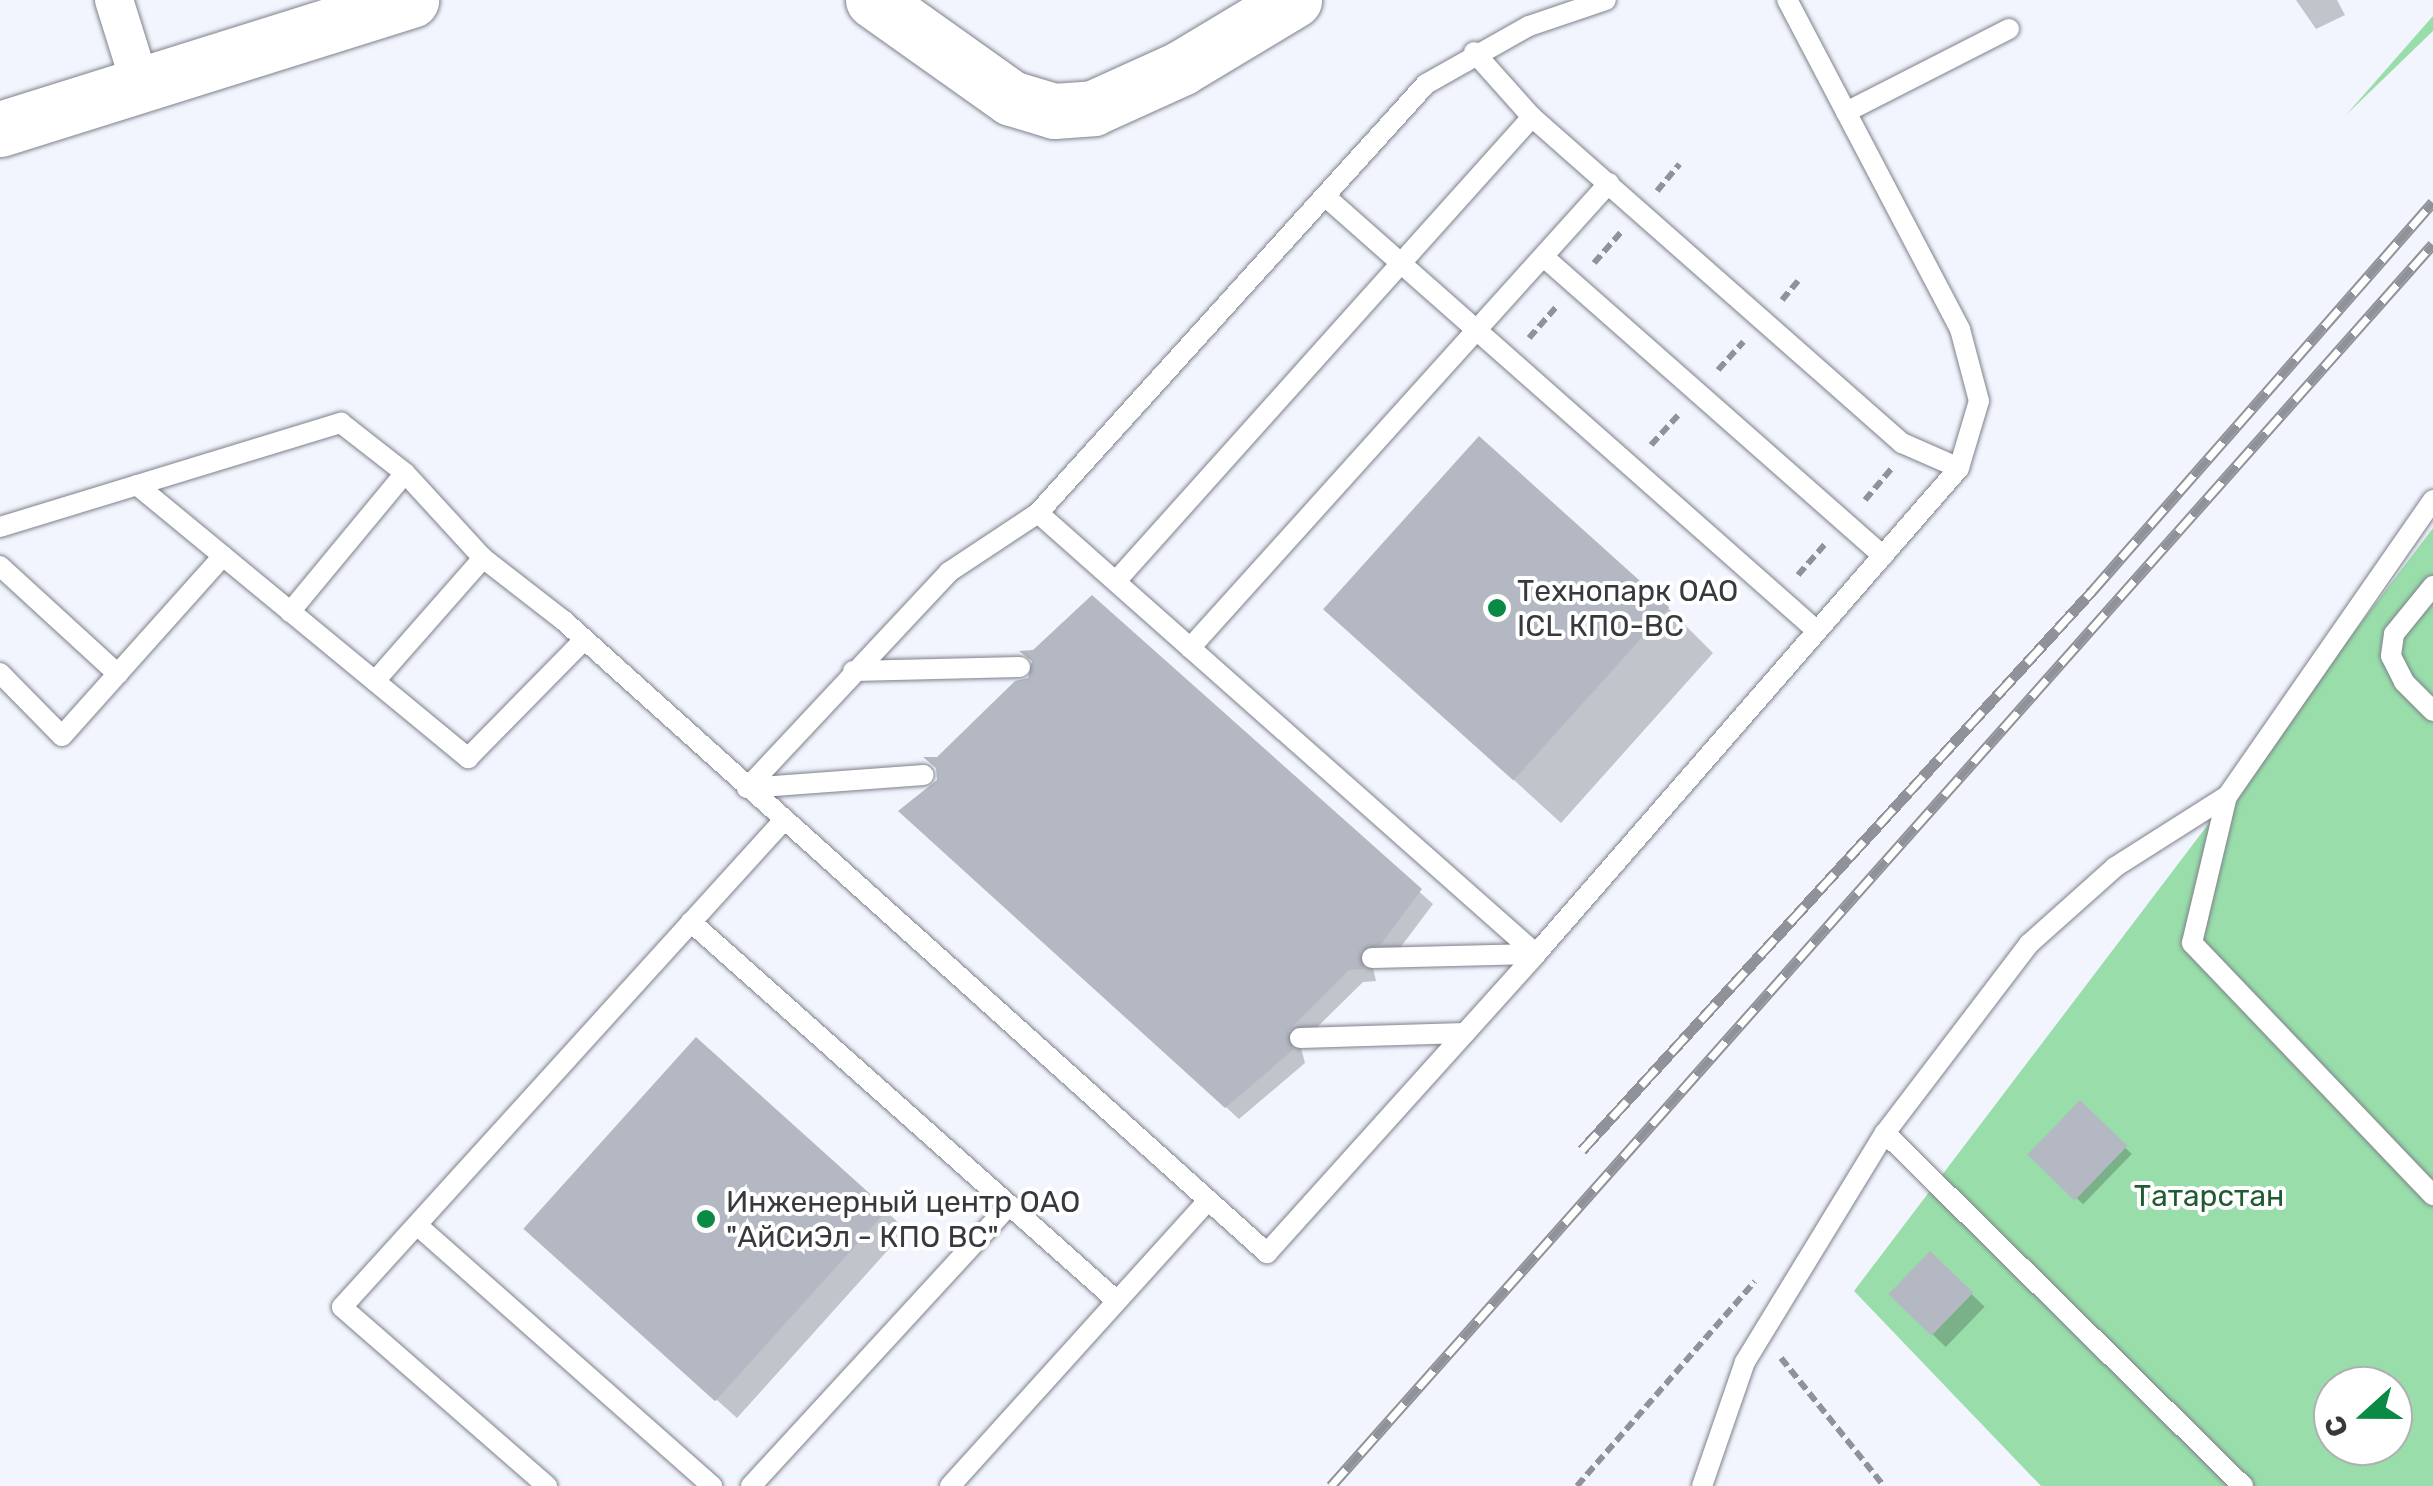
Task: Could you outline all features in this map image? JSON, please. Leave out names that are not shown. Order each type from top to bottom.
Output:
[{"type":"street","points":[[114,0],[140,82]]},
{"type":"street","points":[[0,129],[411,0]]},
{"type":"street","points":[[873,0],[1011,98],[1054,111],[1093,108],[1180,68],[1294,0]]},
{"type":"street","points":[[949,0],[960,59]]},
{"type":"lane","points":[[748,788],[853,671],[950,572],[1038,513],[1426,84],[1474,52],[1606,0]]},
{"type":"lane","points":[[0,527],[340,423],[405,474],[483,558],[584,640],[1267,1253],[1536,954],[1959,468],[1979,401],[1960,328],[1787,0]]},
{"type":"lane","points":[[1846,112],[2009,30]]},
{"type":"lane","points":[[1474,52],[1532,116],[1902,443],[1959,468]]},
{"type":"lane","points":[[1117,580],[1532,116]]},
{"type":"lane","points":[[1190,648],[1608,184]]},
{"type":"lane","points":[[1326,197],[1475,333],[1816,630]]},
{"type":"lane","points":[[1544,257],[1883,556]]},
{"type":"lane","points":[[290,612],[405,474]]},
{"type":"lane","points":[[137,485],[468,758],[584,640]]},
{"type":"lane","points":[[2433,500],[2227,796],[2192,944],[2433,1196]]},
{"type":"lane","points":[[1038,513],[1536,954]]},
{"type":"lane","points":[[0,674],[62,736],[223,556]]},
{"type":"lane","points":[[375,681],[483,558]]},
{"type":"lane","points":[[0,566],[118,674]]},
{"type":"lane","points":[[2433,586],[2394,634],[2391,656],[2404,682],[2433,711]]},
{"type":"lane","points":[[853,671],[1020,667]]},
{"type":"lane","points":[[748,788],[924,775]]},
{"type":"lane","points":[[1702,1486],[1745,1362],[1884,1134],[2029,944],[2115,867],[2227,796]]},
{"type":"lane","points":[[547,1486],[342,1306],[784,820]]},
{"type":"lane","points":[[691,922],[1117,1301]]},
{"type":"lane","points":[[1372,958],[1536,954]]},
{"type":"lane","points":[[1300,1038],[1465,1033]]},
{"type":"lane","points":[[1884,1134],[2243,1486]]},
{"type":"lane","points":[[950,1486],[1208,1200]]},
{"type":"lane","points":[[751,1486],[1009,1205]]},
{"type":"lane","points":[[417,1224],[712,1486]]},
{"type":"path","points":[[1576,1486],[1769,1266]]},
{"type":"path","points":[[1762,1334],[1884,1486]]},
{"type":"green space","points":[[2433,16],[2433,31],[2346,115]]},
{"type":"green space","name":"Татарстан","points":[[2433,528],[2433,1486],[2041,1486],[1854,1291]]},
{"type":"building","name":"Технопарк OAO ICL КПО-ВС","points":[[1479,436],[1669,607],[1513,780],[1323,609]]},
{"type":"building","points":[[1092,595],[1422,889],[1381,944],[1360,951],[1364,969],[1349,970],[1288,1031],[1293,1050],[1225,1108],[898,811],[937,780],[936,768],[923,757],[937,757],[1015,681],[1028,678],[1032,661],[1019,651],[1033,650]]},
{"type":"building","name":"Инженерный центр ОАО \"АйСиЭл - КПО ВС\"","points":[[696,1037],[888,1210],[715,1401],[523,1229]]},
{"type":"building","points":[[2080,1100],[2127,1146],[2075,1201],[2027,1155]]},
{"type":"building","points":[[1930,1251],[1973,1293],[1931,1336],[1888,1294]]},
{"type":"railway","points":[[1582,1150],[2092,591],[2433,202]]},
{"type":"railway","points":[[1331,1486],[2433,244]]},
{"type":"place","name":"Технопарк OAO ICL КПО-ВС","points":[[1497,608]]},
{"type":"place","name":"Инженерный центр ОАО \"АйСиЭл - КПО ВС\"","points":[[706,1219]]}]
